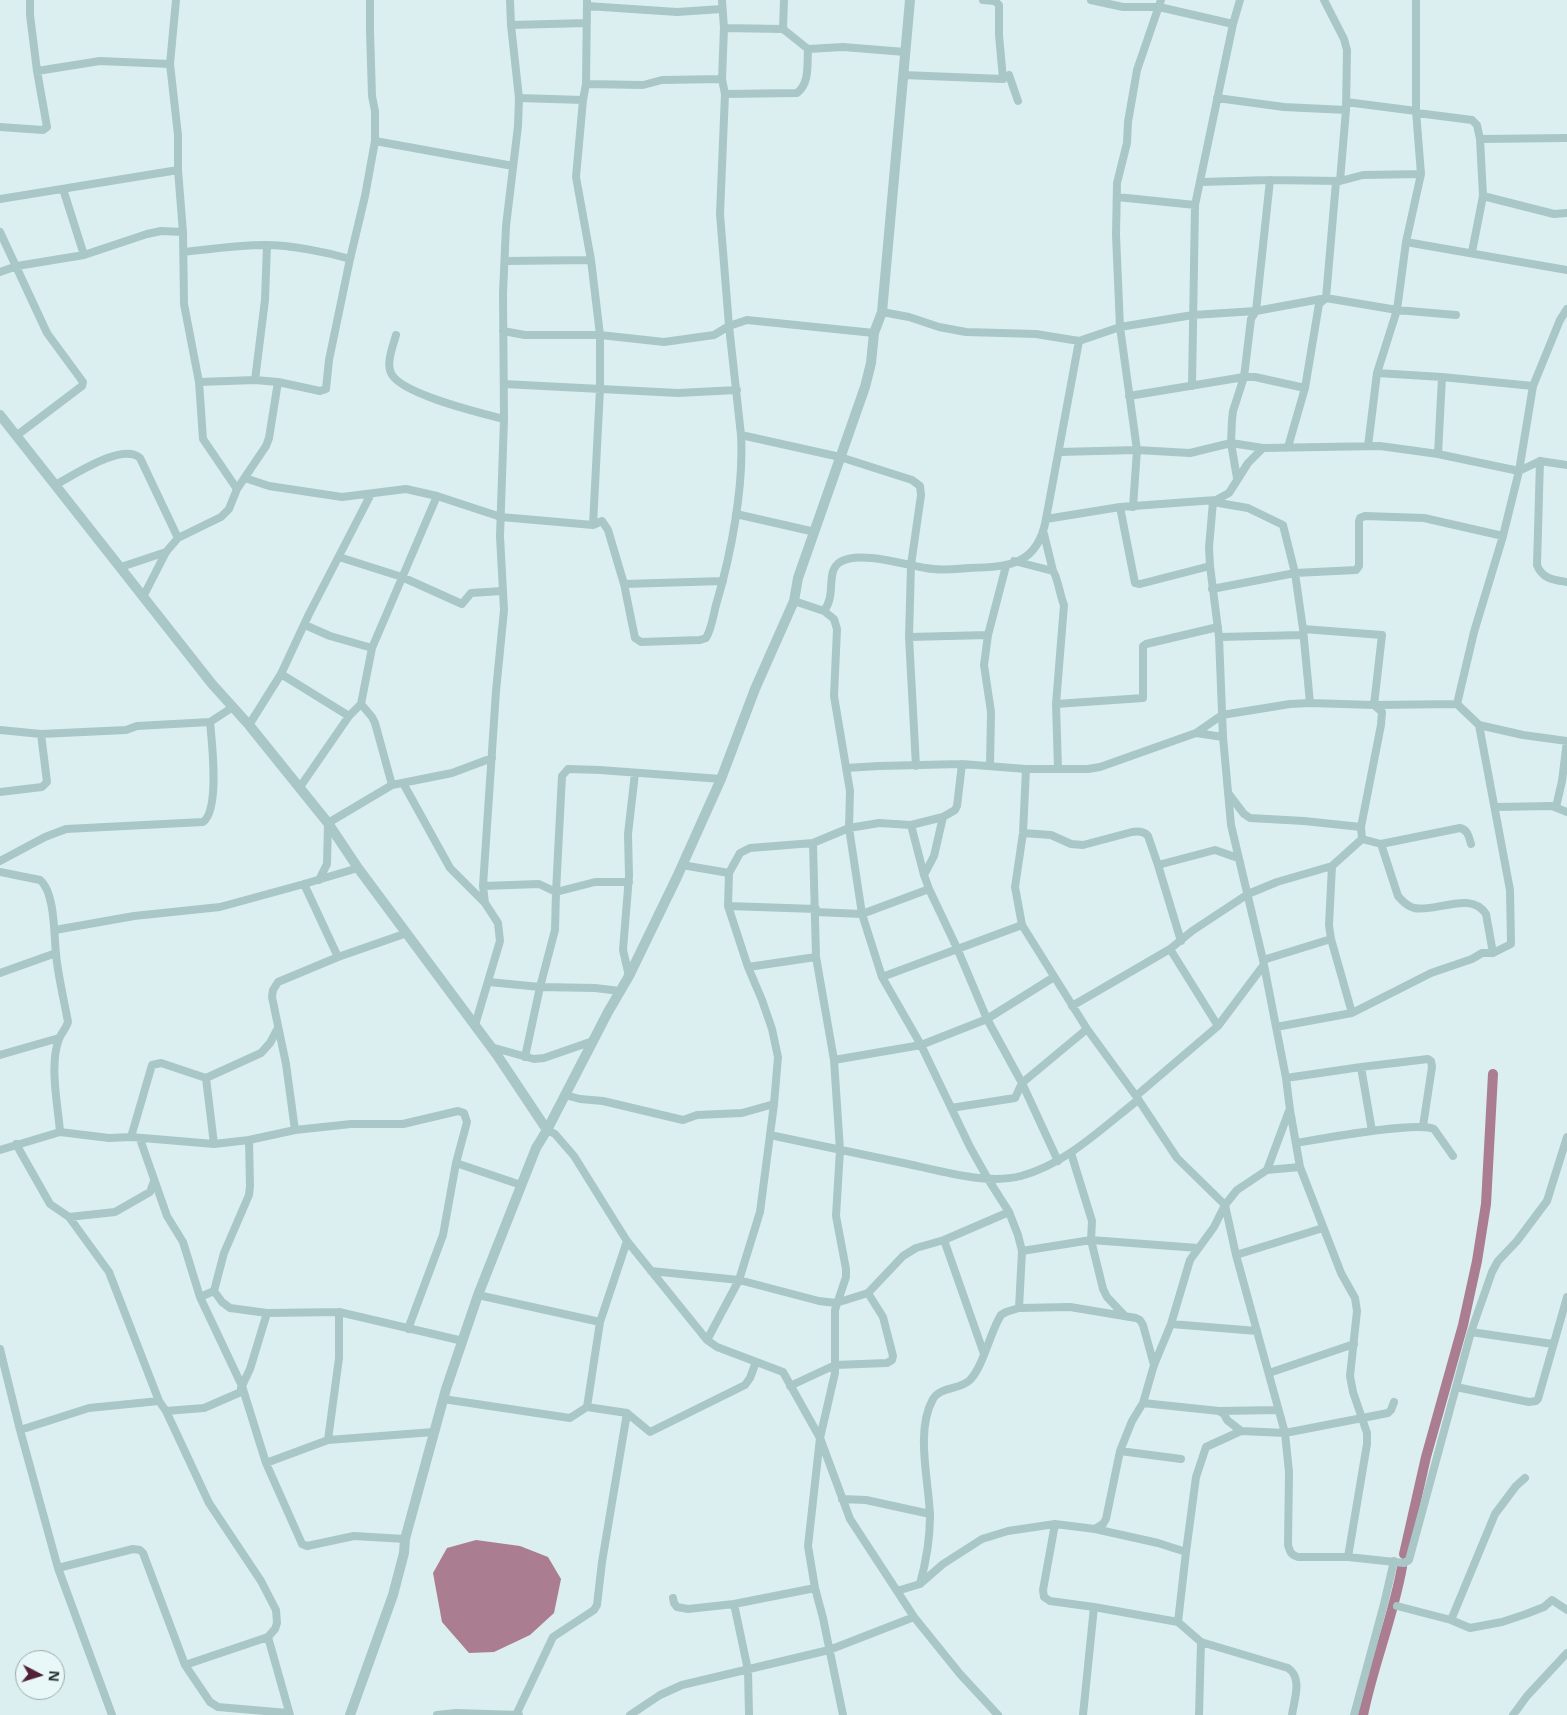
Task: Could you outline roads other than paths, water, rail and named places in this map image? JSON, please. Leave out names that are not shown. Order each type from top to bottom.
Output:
[{"type":"street","points":[[0,127],[43,130],[46,129],[47,125],[30,14],[30,0]]},
{"type":"street","points":[[176,0],[170,64],[178,135],[178,170],[184,252],[184,304],[199,382],[203,439],[237,489]]},
{"type":"street","points":[[199,382],[255,380],[278,382],[320,392],[326,389],[329,360],[365,196],[375,141],[370,0]]},
{"type":"street","points":[[485,903],[483,886],[496,691],[504,610],[501,517],[506,226],[518,126],[519,98],[510,0]]},
{"type":"street","points":[[245,478],[269,486],[342,497],[406,489],[437,496],[501,517],[593,525],[602,521],[606,525],[624,584],[635,638],[641,642],[700,640],[706,638],[723,581],[736,514],[742,450],[720,214],[725,94],[722,79],[724,28],[722,0]]},
{"type":"street","points":[[783,28],[784,0]]},
{"type":"street","points":[[350,1715],[392,1595],[404,1553],[405,1539],[443,1399],[478,1295],[536,1148],[629,976],[722,780],[755,689],[794,601],[798,578],[865,387],[871,363],[874,333],[882,312],[910,0]]},
{"type":"street","points":[[983,0],[994,1],[999,5],[999,35],[1003,79]]},
{"type":"street","points":[[1091,0],[1122,7],[1160,3],[1232,24]]},
{"type":"street","points":[[1192,386],[1195,205],[1232,24],[1240,0]]},
{"type":"street","points":[[1368,446],[1378,373],[1397,310],[1406,242],[1421,174],[1417,112],[1416,0]]},
{"type":"street","points":[[1288,447],[1305,388],[1319,304],[1326,298],[1336,182],[1340,180],[1346,110],[1346,43],[1328,1]]},
{"type":"street","points":[[593,525],[600,389],[600,335],[591,260],[576,177],[586,84],[587,3],[677,12],[722,9]]},
{"type":"street","points":[[1133,507],[1137,450],[1120,327],[1116,236],[1117,183],[1127,143],[1128,122],[1138,70],[1160,3]]},
{"type":"street","points":[[511,25],[587,22]]},
{"type":"street","points":[[724,28],[783,28],[808,49],[843,47],[905,52]]},
{"type":"street","points":[[725,94],[797,93],[806,82],[808,49]]},
{"type":"street","points":[[38,70],[100,61],[170,64]]},
{"type":"street","points":[[903,76],[1003,79],[1009,75],[1018,101]]},
{"type":"street","points":[[586,84],[643,85],[662,80],[722,79]]},
{"type":"street","points":[[519,98],[583,100]]},
{"type":"street","points":[[1217,98],[1284,107],[1346,110]]},
{"type":"street","points":[[1346,102],[1472,120],[1477,125],[1480,139],[1483,196],[1472,252]]},
{"type":"street","points":[[1480,139],[1567,138]]},
{"type":"street","points":[[375,141],[513,166]]},
{"type":"street","points":[[0,199],[178,170]]},
{"type":"street","points":[[1201,182],[1340,180],[1362,175],[1421,174]]},
{"type":"street","points":[[1237,478],[1231,442],[1233,412],[1244,377],[1251,319],[1256,311],[1270,180]]},
{"type":"street","points":[[63,189],[84,255]]},
{"type":"street","points":[[1483,196],[1554,214],[1567,213]]},
{"type":"street","points":[[1117,197],[1195,205]]},
{"type":"street","points":[[0,232],[47,333],[83,382],[82,386],[16,436]]},
{"type":"street","points":[[0,272],[17,266],[84,255],[146,234],[183,232]]},
{"type":"street","points":[[1406,242],[1567,270]]},
{"type":"street","points":[[184,252],[225,247],[267,245],[326,253],[350,259]]},
{"type":"street","points":[[255,380],[265,300],[267,245]]},
{"type":"street","points":[[505,261],[591,260]]},
{"type":"street","points":[[882,312],[908,316],[939,327],[966,332],[1036,334],[1079,341],[1120,327],[1193,315],[1256,311],[1326,298],[1397,310],[1456,315]]},
{"type":"street","points":[[1457,704],[1474,632],[1503,536],[1520,471],[1533,386],[1567,309]]},
{"type":"street","points":[[503,332],[525,335],[600,335],[664,342],[714,335],[742,320],[750,320],[874,333]]},
{"type":"street","points":[[396,335],[389,366],[391,374],[400,384],[454,406],[504,419]]},
{"type":"street","points":[[1058,769],[1056,704],[1064,606],[1044,534],[1079,341]]},
{"type":"street","points":[[1378,373],[1533,386]]},
{"type":"street","points":[[1129,396],[1244,377],[1255,377],[1305,388]]},
{"type":"street","points":[[1438,454],[1442,377]]},
{"type":"street","points":[[143,597],[166,552],[178,538],[226,513],[232,505],[237,489],[266,446],[269,438],[278,382]]},
{"type":"street","points":[[504,384],[678,393],[737,390]]},
{"type":"street","points":[[0,415],[212,684],[249,725],[328,823],[358,868],[491,1047],[547,1130],[555,1134],[574,1156],[627,1241],[707,1340],[717,1347],[783,1372],[820,1438],[850,1519],[914,1617],[960,1674],[998,1715]]},
{"type":"street","points":[[741,435],[840,457],[912,480],[920,486],[921,495],[911,565],[909,637],[916,766]]},
{"type":"street","points":[[1059,452],[1137,450],[1190,453],[1231,442],[1263,448],[1368,446],[1438,454],[1520,471],[1540,461],[1567,465]]},
{"type":"street","points":[[1215,501],[1229,493],[1237,478],[1253,457],[1263,448]]},
{"type":"street","points":[[55,486],[97,462],[122,454],[136,456],[140,458],[178,538]]},
{"type":"street","points":[[1540,461],[1537,565],[1539,571],[1548,578],[1567,582]]},
{"type":"street","points":[[249,725],[281,674],[371,494]]},
{"type":"street","points":[[300,787],[349,716],[361,704],[372,648],[437,496]]},
{"type":"street","points":[[1046,519],[1120,507],[1215,501],[1248,508],[1283,525],[1295,573],[1310,703]]},
{"type":"street","points":[[1215,501],[1209,547],[1212,589],[1219,637],[1223,737],[1231,825],[1248,894],[1276,1026],[1300,1166],[1341,1272],[1355,1298],[1357,1311],[1350,1376],[1353,1392],[1363,1416],[1367,1432],[1367,1444],[1348,1557]]},
{"type":"street","points":[[1120,507],[1135,583],[1140,584],[1210,566]]},
{"type":"street","points":[[736,514],[815,532]]},
{"type":"street","points":[[1212,589],[1295,573],[1356,570],[1359,566],[1359,521],[1360,518],[1365,516],[1424,518],[1503,536]]},
{"type":"street","points":[[824,611],[828,606],[831,596],[834,568],[843,560],[850,558],[880,558],[935,570],[1006,566],[1027,557],[1044,534]]},
{"type":"street","points":[[121,567],[166,552]]},
{"type":"street","points":[[339,557],[402,576],[462,604],[471,593],[502,591]]},
{"type":"street","points":[[1014,561],[1053,571]]},
{"type":"street","points":[[990,766],[991,712],[984,665],[988,635],[1006,566]]},
{"type":"street","points":[[624,584],[723,581]]},
{"type":"street","points":[[794,601],[824,611],[834,619],[837,628],[834,696],[851,799],[849,828],[862,914],[882,977],[921,1045],[988,1179],[1009,1212],[1022,1251],[1019,1308]]},
{"type":"street","points":[[305,625],[330,636],[372,648]]},
{"type":"street","points":[[1056,704],[1143,698],[1143,646],[1218,627]]},
{"type":"street","points":[[1219,637],[1303,632],[1382,635],[1374,705]]},
{"type":"street","points":[[909,637],[988,635]]},
{"type":"street","points":[[281,674],[349,716]]},
{"type":"street","points":[[846,768],[962,764],[1058,769],[1094,768],[1196,733],[1222,715],[1290,704],[1310,703],[1374,705],[1457,704],[1479,725],[1523,735],[1567,741],[1562,781],[1556,806]]},
{"type":"street","points":[[361,704],[375,723],[392,785]]},
{"type":"street","points":[[1362,839],[1361,827],[1382,725],[1382,712],[1374,705]]},
{"type":"street","points":[[0,730],[41,734],[126,730],[137,726],[210,722],[233,706]]},
{"type":"street","points":[[0,861],[45,837],[66,829],[203,822],[209,817],[214,781],[210,722]]},
{"type":"street","points":[[1276,1026],[1352,1013],[1431,973],[1482,954],[1493,953],[1511,943],[1510,890],[1479,725]]},
{"type":"street","points":[[1196,733],[1223,737]]},
{"type":"street","points":[[0,792],[42,787],[47,782],[41,734]]},
{"type":"street","points":[[328,823],[392,785],[452,773],[492,758]]},
{"type":"street","points":[[707,1340],[739,1280],[760,1212],[778,1062],[774,1034],[748,967],[728,906],[729,873],[740,853],[750,848],[813,843],[849,828],[878,823],[911,826],[943,817],[955,810],[957,806],[962,764]]},
{"type":"street","points":[[1026,768],[1023,834],[1015,887],[1022,925],[1087,1029],[1182,1165],[1225,1205],[1236,1255],[1285,1433],[1289,1472],[1288,1545],[1290,1552],[1298,1557],[1348,1557],[1408,1562],[1471,1332],[1492,1272],[1498,1260],[1517,1241],[1547,1201],[1567,1137]]},
{"type":"street","points":[[525,1058],[540,987],[555,930],[562,776],[564,772],[574,769],[635,772],[722,780]]},
{"type":"street","points":[[629,976],[624,950],[629,882],[628,834],[635,772]]},
{"type":"street","points":[[403,783],[450,868],[485,903],[498,923],[500,941],[489,982],[481,1000],[474,1025]]},
{"type":"street","points":[[1227,792],[1244,814],[1250,818],[1361,827]]},
{"type":"street","points":[[1495,807],[1556,806],[1567,812]]},
{"type":"street","points":[[924,875],[934,856],[943,817]]},
{"type":"street","points":[[319,880],[327,864],[328,823]]},
{"type":"street","points":[[911,826],[929,889],[957,948],[987,1019],[1022,1083],[1058,1161]]},
{"type":"street","points":[[1362,839],[1382,844],[1460,828],[1464,829],[1467,833],[1471,844]]},
{"type":"street","points":[[1023,834],[1051,835],[1071,844],[1083,845],[1132,832],[1140,831],[1145,833],[1148,836],[1158,865],[1181,941]]},
{"type":"street","points":[[1072,1006],[1170,949],[1198,927],[1248,894],[1277,882],[1332,866],[1362,839]]},
{"type":"street","points":[[813,843],[816,957],[834,1060],[840,1150],[836,1216],[846,1277],[834,1310],[835,1365],[820,1438],[808,1540],[814,1588],[842,1713]]},
{"type":"street","points":[[1382,844],[1398,896],[1402,901],[1413,908],[1460,903],[1473,905],[1483,910],[1486,914],[1493,953]]},
{"type":"street","points":[[1158,865],[1215,850],[1238,858]]},
{"type":"street","points":[[682,865],[729,873]]},
{"type":"street","points":[[1332,866],[1331,939],[1352,1013]]},
{"type":"street","points":[[55,930],[148,914],[220,907],[358,868]]},
{"type":"street","points":[[0,872],[32,877],[44,883],[48,890],[55,930],[56,954],[68,1022],[59,1038],[55,1066],[60,1132]]},
{"type":"street","points":[[483,886],[539,884],[556,892],[595,882],[629,882]]},
{"type":"street","points":[[304,884],[338,957]]},
{"type":"street","points":[[728,906],[862,914],[929,889]]},
{"type":"street","points":[[882,977],[1022,925]]},
{"type":"street","points":[[295,1130],[286,1064],[272,997],[275,985],[278,982],[338,957],[408,933]]},
{"type":"street","points":[[770,1135],[951,1173],[988,1179],[1007,1179],[1022,1176],[1058,1161],[1071,1153],[1137,1098],[1218,1026],[1263,963],[1331,939]]},
{"type":"street","points":[[1170,949],[1218,1026]]},
{"type":"street","points":[[0,973],[56,954]]},
{"type":"street","points":[[748,967],[816,957]]},
{"type":"street","points":[[834,1060],[921,1045],[987,1019],[1054,977]]},
{"type":"street","points":[[489,982],[540,987],[620,990]]},
{"type":"street","points":[[131,1137],[152,1065],[161,1063],[206,1078],[261,1053],[270,1043],[278,1028]]},
{"type":"street","points":[[951,1108],[1015,1098],[1022,1083],[1087,1029]]},
{"type":"street","points":[[0,1055],[59,1038]]},
{"type":"street","points":[[491,1047],[534,1059],[544,1058],[593,1041]]},
{"type":"street","points":[[1286,1078],[1424,1058],[1432,1061],[1432,1067],[1423,1126]]},
{"type":"street","points":[[1361,1067],[1372,1131]]},
{"type":"street","points":[[206,1078],[214,1144]]},
{"type":"street","points":[[565,1095],[580,1099],[603,1101],[683,1120],[697,1115],[742,1113],[774,1104]]},
{"type":"street","points":[[1268,1170],[1290,1110]]},
{"type":"street","points":[[0,1150],[60,1132],[109,1138],[131,1137],[214,1144],[249,1140],[295,1130],[351,1124],[402,1124],[458,1111],[464,1113],[467,1122],[456,1164],[443,1235],[408,1329]]},
{"type":"street","points":[[1296,1143],[1372,1131],[1423,1126],[1434,1129],[1453,1156]]},
{"type":"street","points":[[140,1139],[167,1216],[183,1242],[200,1298],[242,1386],[266,1463],[299,1539],[305,1546],[354,1536],[405,1539]]},
{"type":"street","points":[[200,1298],[214,1290],[224,1253],[249,1195],[249,1140]]},
{"type":"street","points":[[16,1144],[50,1204],[69,1217],[113,1279],[159,1401],[166,1411],[209,1504],[261,1581],[276,1610],[277,1623],[275,1629],[268,1637],[185,1665]]},
{"type":"street","points":[[1071,1153],[1092,1221],[1091,1240],[1104,1293],[1125,1316]]},
{"type":"street","points":[[456,1164],[521,1185]]},
{"type":"street","points":[[1559,1165],[1567,1170]]},
{"type":"street","points":[[1095,1529],[1103,1524],[1108,1512],[1120,1451],[1132,1421],[1143,1403],[1154,1365],[1171,1324],[1190,1260],[1214,1227],[1225,1205],[1237,1190],[1268,1170],[1300,1166]]},
{"type":"street","points":[[69,1217],[115,1212],[150,1192],[154,1181]]},
{"type":"street","points":[[651,1271],[739,1280],[819,1302],[836,1303],[868,1293],[903,1256],[916,1248],[944,1240],[1009,1212]]},
{"type":"street","points":[[1236,1255],[1323,1228]]},
{"type":"street","points":[[944,1240],[984,1354]]},
{"type":"street","points":[[1022,1251],[1091,1240],[1198,1248]]},
{"type":"street","points":[[586,1407],[600,1322],[627,1241]]},
{"type":"street","points":[[214,1290],[222,1302],[230,1308],[267,1313],[339,1312],[463,1341]]},
{"type":"street","points":[[790,1386],[835,1365],[887,1363],[892,1360],[893,1356],[883,1317],[868,1293]]},
{"type":"street","points":[[478,1295],[600,1322]]},
{"type":"street","points":[[1456,1387],[1529,1402],[1536,1401],[1567,1297]]},
{"type":"street","points":[[920,1584],[928,1544],[930,1514],[924,1440],[929,1412],[933,1399],[939,1393],[970,1380],[1001,1315],[1019,1308],[1070,1307],[1140,1320],[1154,1365]]},
{"type":"street","points":[[328,1440],[339,1358],[339,1312]]},
{"type":"street","points":[[166,1411],[204,1408],[241,1392],[267,1313]]},
{"type":"street","points":[[1171,1324],[1257,1331]]},
{"type":"street","points":[[1471,1332],[1553,1344]]},
{"type":"street","points":[[1269,1373],[1354,1344]]},
{"type":"street","points":[[0,1349],[2,1364],[58,1568],[112,1715]]},
{"type":"street","points":[[443,1399],[570,1418],[586,1407],[627,1413],[650,1432],[745,1385],[756,1362]]},
{"type":"street","points":[[20,1430],[89,1408],[159,1401]]},
{"type":"street","points":[[1178,1622],[1196,1477],[1206,1447],[1241,1431],[1285,1433],[1390,1412],[1394,1402]]},
{"type":"street","points":[[1143,1403],[1219,1411],[1278,1410]]},
{"type":"street","points":[[1219,1411],[1241,1431]]},
{"type":"street","points":[[437,1715],[456,1713],[517,1715],[553,1637],[594,1610],[597,1605],[602,1562],[627,1413]]},
{"type":"street","points":[[266,1463],[328,1440],[434,1432]]},
{"type":"street","points":[[1120,1451],[1181,1459]]},
{"type":"street","points":[[1451,1620],[1495,1514],[1516,1486],[1525,1478]]},
{"type":"street","points":[[842,1499],[866,1500],[930,1514]]},
{"type":"street","points":[[897,1591],[920,1584],[943,1564],[982,1539],[1008,1531],[1055,1524],[1095,1529],[1158,1543],[1186,1552]]},
{"type":"street","points":[[1055,1524],[1043,1590],[1044,1597],[1050,1601],[1178,1622],[1201,1642],[1288,1668],[1293,1672],[1297,1681],[1292,1715]]},
{"type":"street","points":[[58,1568],[133,1549],[140,1550],[143,1553],[185,1665],[214,1706],[289,1714],[268,1637]]},
{"type":"street","points":[[1354,1715],[1394,1561]]},
{"type":"street","points":[[673,1598],[677,1607],[683,1609],[734,1604],[814,1588]]},
{"type":"street","points":[[1397,1606],[1451,1620],[1470,1628],[1502,1622],[1544,1607],[1552,1600],[1567,1610]]},
{"type":"street","points":[[734,1604],[748,1670],[749,1715]]},
{"type":"street","points":[[1083,1715],[1094,1607]]},
{"type":"street","points":[[630,1715],[670,1690],[682,1685],[829,1650],[914,1617]]},
{"type":"street","points":[[1199,1715],[1201,1642]]},
{"type":"street","points":[[1513,1715],[1567,1653]]},
{"type":"waterway","points":[[1404,1554],[1426,1457],[1463,1325],[1477,1261],[1486,1204],[1493,1074]]},
{"type":"waterway","points":[[1363,1715],[1394,1605],[1402,1567]]}]
